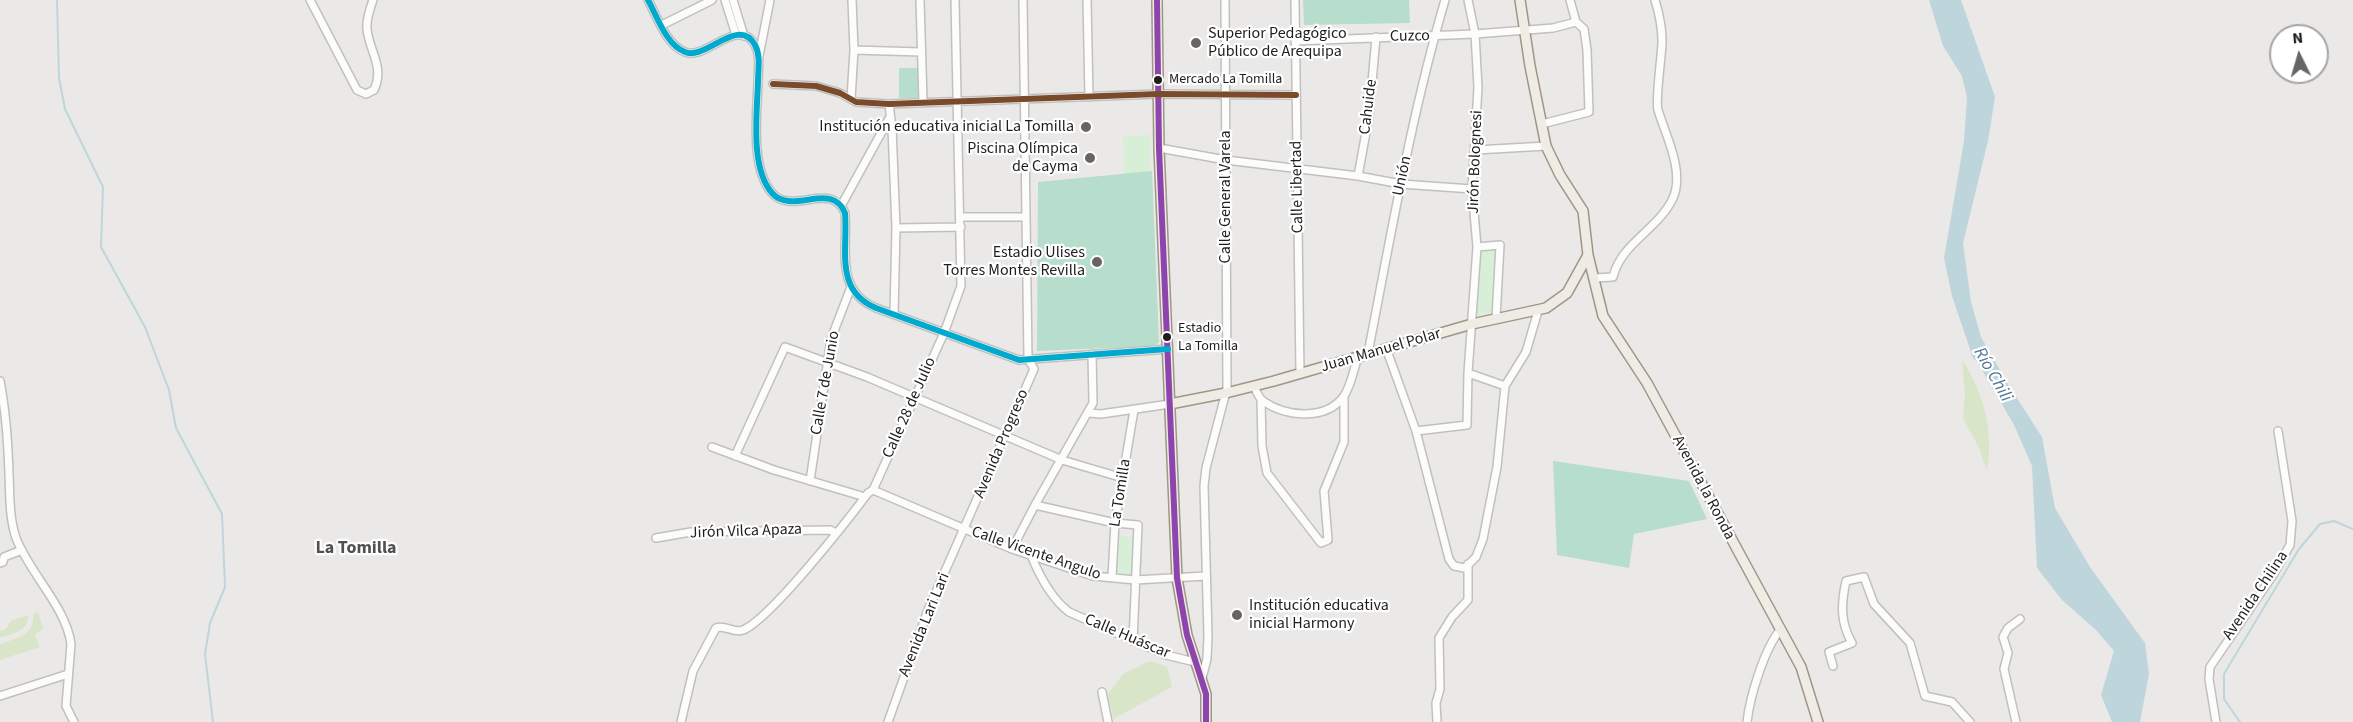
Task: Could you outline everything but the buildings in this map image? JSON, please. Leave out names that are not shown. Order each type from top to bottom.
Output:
[{"type":"main road","points":[[1157,0],[1159,148],[1177,578],[1185,625],[1206,694],[1206,722]]},
{"type":"main road","name":"Avenida la Ronda","points":[[1520,0],[1546,146],[1560,175],[1583,212],[1588,255],[1603,316],[1647,383],[1805,675],[1818,722]]},
{"type":"main road","name":"Juan Manuel Polar","points":[[1170,404],[1226,393],[1300,374],[1472,324],[1538,311],[1552,305],[1567,293],[1588,255]]},
{"type":"main road","points":[[1577,275],[1594,278]]},
{"type":"street","points":[[310,0],[357,90],[366,94],[374,90],[378,75],[376,58],[367,31],[367,20],[373,0]]},
{"type":"street","points":[[648,0],[675,44],[689,54],[740,36]]},
{"type":"street","points":[[725,0],[740,36],[756,46],[758,159],[765,182],[775,196],[785,202],[825,198],[841,206],[845,213],[845,263],[850,286],[857,297],[867,305],[1015,360],[1168,349]]},
{"type":"street","points":[[733,0],[740,36]]},
{"type":"street","points":[[758,61],[770,0]]},
{"type":"street","points":[[851,99],[854,50],[852,0]]},
{"type":"street","points":[[920,0],[923,101]]},
{"type":"street","name":"Calle 28 de Julio","points":[[681,722],[693,671],[716,628],[721,626],[743,630],[776,602],[873,490],[944,333],[961,286],[955,0]]},
{"type":"street","name":"Avenida Progreso","points":[[965,530],[1034,369],[1028,359],[1023,0]]},
{"type":"street","points":[[1087,0],[1089,97]]},
{"type":"street","name":"Calle General Varela","points":[[1202,678],[1207,659],[1208,636],[1205,476],[1222,400],[1226,393],[1225,0]]},
{"type":"street","name":"Calle Libertad","points":[[1295,0],[1300,374]]},
{"type":"street","name":"Unión","points":[[1261,400],[1262,446],[1267,474],[1321,543],[1328,540],[1324,491],[1344,442],[1344,396],[1363,355],[1444,0]]},
{"type":"street","name":"Jirón Bolognesi","points":[[1416,431],[1467,425],[1468,373],[1477,247],[1472,189],[1478,87],[1475,34],[1468,0]]},
{"type":"street","points":[[1542,124],[1589,112],[1584,29],[1576,22],[1570,0]]},
{"type":"street","points":[[1594,278],[1613,277],[1615,268],[1629,248],[1664,214],[1676,187],[1671,146],[1657,109],[1662,40],[1655,0]]},
{"type":"street","points":[[662,25],[707,2]]},
{"type":"street","name":"Cuzco","points":[[1295,41],[1475,34],[1553,28],[1576,22]]},
{"type":"street","name":"Cahuide","points":[[1358,176],[1369,116],[1376,37]]},
{"type":"street","points":[[854,50],[921,52]]},
{"type":"street","points":[[773,84],[816,86],[840,93],[856,102],[889,104],[1158,94],[1296,95]]},
{"type":"street","points":[[889,104],[896,228],[894,314]]},
{"type":"street","points":[[841,206],[890,117]]},
{"type":"street","points":[[1476,150],[1546,146]]},
{"type":"street","points":[[1159,148],[1226,160],[1358,176],[1401,184],[1472,189]]},
{"type":"street","points":[[960,217],[1025,217]]},
{"type":"street","points":[[896,228],[961,228]]},
{"type":"street","points":[[1477,247],[1500,245],[1496,318]]},
{"type":"street","name":"Calle 7 de Junio","points":[[810,481],[831,339],[850,286]]},
{"type":"street","points":[[1386,348],[1416,431],[1449,559],[1454,566],[1464,568],[1476,557],[1483,539],[1497,466],[1505,387],[1526,352],[1538,311]]},
{"type":"street","points":[[735,456],[785,347],[915,397],[1062,460],[1123,478]]},
{"type":"street","points":[[1012,549],[1089,413],[1093,403],[1092,354]]},
{"type":"street","points":[[1468,373],[1505,387]]},
{"type":"street","points":[[0,381],[6,410],[11,513],[16,537],[70,635],[66,706],[74,722]]},
{"type":"street","points":[[1254,386],[1261,400],[1282,411],[1309,414],[1324,412],[1344,396]]},
{"type":"street","points":[[1089,413],[1134,410],[1170,404]]},
{"type":"street","name":"La Tomilla","points":[[1112,577],[1115,523],[1134,410]]},
{"type":"street","name":"Avenida Chilina","points":[[2216,722],[2209,679],[2210,667],[2284,558],[2291,539],[2292,521],[2278,431]]},
{"type":"street","points":[[711,447],[865,497]]},
{"type":"street","name":"Calle Vicente Angulo","points":[[873,490],[1012,549],[1093,576],[1135,580],[1206,576]]},
{"type":"street","points":[[1035,505],[1115,523],[1138,525],[1133,641]]},
{"type":"street","name":"Jirón Vilca Apaza","points":[[656,538],[691,532],[830,530],[836,533]]},
{"type":"street","name":"Avenida Lari Lari","points":[[888,722],[928,609],[965,530]]},
{"type":"street","points":[[1,558],[22,550]]},
{"type":"street","name":"Calle Huáscar","points":[[1031,555],[1061,606],[1089,622],[1166,655],[1196,662]]},
{"type":"street","points":[[1437,722],[1436,704],[1440,689],[1439,638],[1452,617],[1468,600],[1468,564]]},
{"type":"street","points":[[1833,666],[1829,652],[1852,644],[1843,625],[1841,605],[1846,580],[1864,577],[1874,604],[1910,643],[1925,696],[1952,702],[1970,722]]},
{"type":"street","points":[[2016,722],[2004,669],[2008,653],[2003,637],[2008,628],[2020,620]]},
{"type":"street","points":[[1748,722],[1748,706],[1770,644],[1780,630]]},
{"type":"street","points":[[0,696],[68,674]]},
{"type":"street","points":[[1102,692],[1108,722]]},
{"type":"green space","points":[[1303,0],[1409,0],[1410,23],[1304,25]]},
{"type":"green space","points":[[899,68],[918,68],[919,98],[899,98]]},
{"type":"green space","points":[[1150,135],[1150,174],[1125,175],[1123,136]]},
{"type":"green space","name":"Estadio Ulises Torres Montes Revilla","points":[[1152,171],[1159,342],[1154,346],[1037,351],[1038,182]]},
{"type":"green space","points":[[1496,248],[1493,312],[1476,316],[1481,250]]},
{"type":"green space","points":[[1962,360],[1976,386],[1985,413],[1989,442],[1987,471],[1979,448],[1963,418],[1965,395]]},
{"type":"green space","points":[[1553,461],[1689,481],[1707,519],[1634,534],[1629,568],[1557,555]]},
{"type":"green space","points":[[1116,535],[1135,537],[1133,575],[1115,574]]},
{"type":"green space","points":[[38,611],[43,629],[35,634],[40,647],[0,660],[0,644],[24,635],[31,627],[33,614]]},
{"type":"green space","points":[[28,615],[23,628],[0,638],[0,631],[6,629],[11,621]]},
{"type":"green space","points":[[1150,661],[1167,667],[1172,687],[1113,719],[1108,694],[1123,674]]},
{"type":"water","name":"Río Chili","points":[[1929,0],[1961,0],[1995,97],[1988,141],[1963,243],[1971,302],[1981,337],[2042,437],[2055,508],[2090,567],[2145,643],[2149,674],[2140,722],[2112,722],[2101,695],[2114,651],[2096,630],[2062,600],[2037,568],[2032,466],[2014,425],[1973,358],[1952,296],[1944,258],[1964,141],[1967,98],[1962,76],[1943,46]]},
{"type":"waterway","points":[[57,0],[59,78],[65,109],[103,187],[101,247],[145,327],[169,390],[176,428],[222,514],[225,587],[210,623],[205,654],[213,722]]},
{"type":"waterway","points":[[2240,722],[2224,699],[2224,674],[2299,549],[2320,524],[2334,521],[2353,529]]},
{"type":"transit line","points":[[648,0],[667,37],[685,52],[693,53],[731,36],[740,35],[748,37],[755,45],[759,63],[756,140],[760,169],[765,182],[772,193],[780,199],[800,201],[821,198],[831,199],[839,204],[845,213],[846,268],[854,291],[863,300],[876,308],[1019,360],[1168,349]]},
{"type":"transit line","points":[[1157,0],[1159,148],[1177,578],[1187,635],[1206,694],[1206,722]]},
{"type":"transit line","points":[[773,84],[816,86],[840,93],[856,102],[889,104],[1158,94],[1296,95]]},
{"type":"place","name":"Superior Pedagógico Público de Arequipa","points":[[1196,43]]},
{"type":"place","name":"Mercado La Tomilla","points":[[1158,80]]},
{"type":"place","name":"Institución educativa inicial La Tomilla","points":[[1086,127]]},
{"type":"place","name":"Piscina Olímpica de Cayma","points":[[1090,158]]},
{"type":"place","name":"Estadio Ulises Torres Montes Revilla","points":[[1097,262]]},
{"type":"place","name":"Estadio La Tomilla","points":[[1167,337]]},
{"type":"place","name":"Institución educativa inicial Harmony","points":[[1237,615]]},
{"type":"district","name":"La Tomilla","points":[[356,549]]}]
